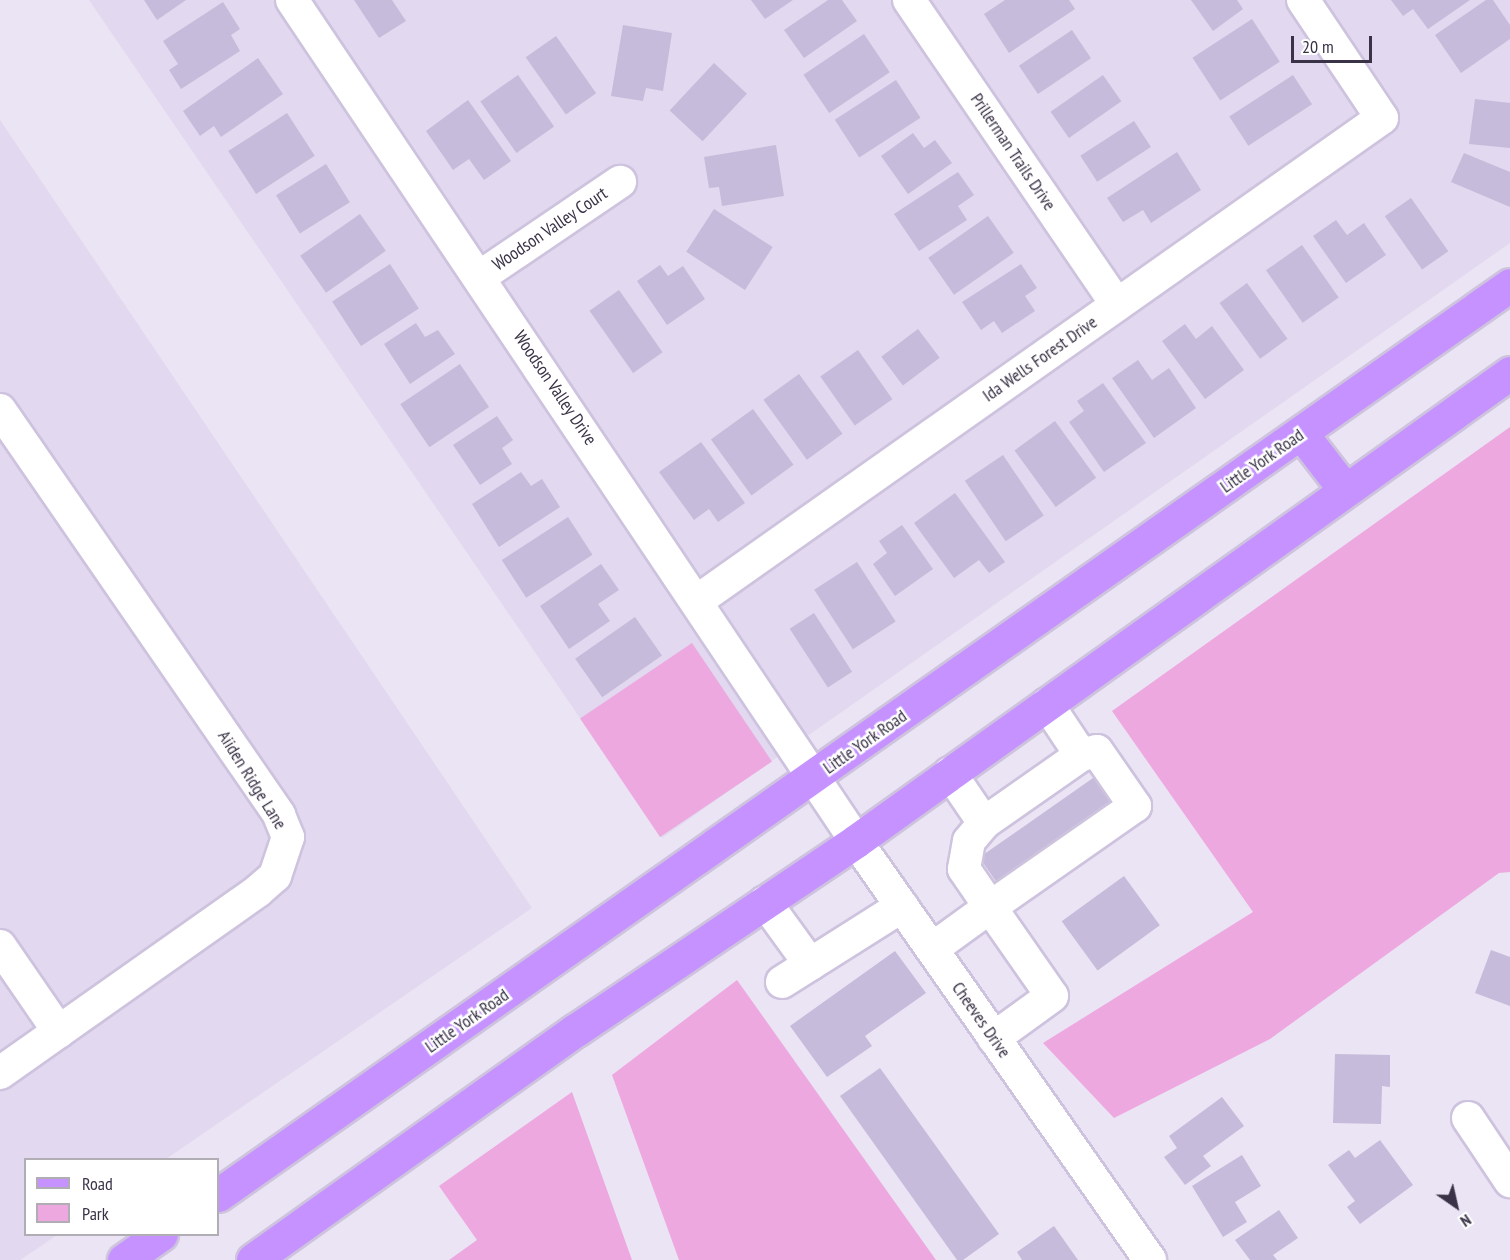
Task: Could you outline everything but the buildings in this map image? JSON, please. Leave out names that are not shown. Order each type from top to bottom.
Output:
[{"type":"main road","name":"Little York Road","points":[[219,1194],[814,778],[1510,285]]},
{"type":"main road","points":[[253,1260],[856,840],[1510,373]]},
{"type":"main road","points":[[1301,433],[1345,490]]},
{"type":"main road","points":[[124,1260],[158,1236]]},
{"type":"street","name":"Woodson Valley Drive","points":[[292,0],[480,276],[814,778]]},
{"type":"street","name":"Prillerman Trails Drive","points":[[909,0],[1117,304]]},
{"type":"street","name":"Ida Wells Forest Drive","points":[[697,601],[1382,118],[1303,0]]},
{"type":"street","name":"Woodson Valley Court","points":[[480,276],[620,182]]},
{"type":"street","name":"Aiiden Ridge Lane","points":[[0,410],[279,815],[288,837],[275,876],[258,891],[0,1073]]},
{"type":"street","points":[[1047,704],[1081,755]]},
{"type":"street","points":[[932,949],[990,907],[1135,806],[1097,751],[1081,755],[984,823],[969,841],[964,869],[990,907],[1053,996],[994,1038]]},
{"type":"street","points":[[950,773],[984,823]]},
{"type":"street","name":"Cheeves Drive","points":[[814,778],[1150,1260]]},
{"type":"street","points":[[765,902],[810,964]]},
{"type":"street","points":[[782,982],[902,906]]},
{"type":"street","points":[[0,946],[59,1032]]},
{"type":"street","points":[[1468,1118],[1510,1181]]},
{"type":"shaded area","points":[[89,0],[1510,0],[1510,243],[662,838]]},
{"type":"shaded area","points":[[0,120],[532,908],[167,1158],[24,1158],[24,1236],[56,1236],[20,1260],[0,1260]]},
{"type":"green space","points":[[1510,427],[1510,872],[1499,873],[1270,1039],[1114,1118],[1043,1043],[1253,912],[1112,711]]},
{"type":"green space","points":[[692,643],[772,762],[660,837],[580,718]]},
{"type":"green space","points":[[737,980],[936,1260],[679,1260],[612,1075]]},
{"type":"green space","points":[[572,1092],[632,1260],[449,1260],[477,1240],[439,1186]]}]
